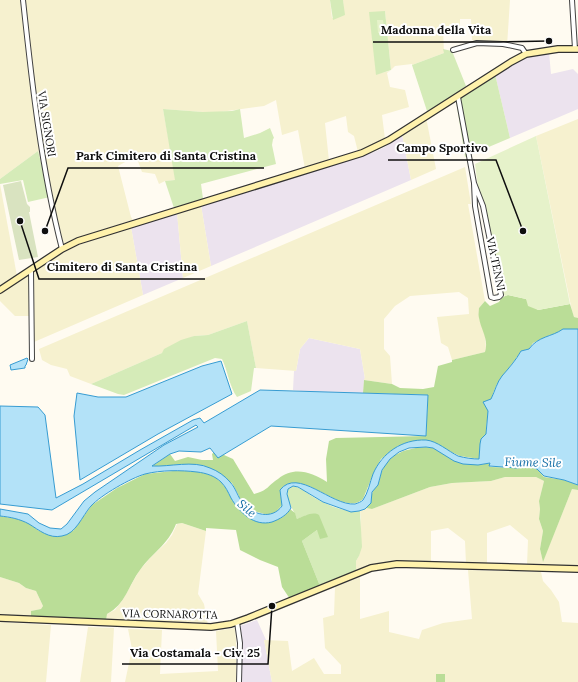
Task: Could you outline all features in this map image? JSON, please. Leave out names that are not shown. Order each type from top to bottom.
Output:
[{"type":"street","name":"VIA SIGNORI","points":[[23,0],[35,108],[51,204],[62,249]]},
{"type":"street","points":[[0,290],[62,249],[78,241],[362,153],[389,140],[458,97],[510,62],[526,54],[558,49],[576,49],[572,0]]},
{"type":"street","points":[[453,50],[477,43],[504,44],[522,48],[526,54]]},
{"type":"street","name":"VIA TENNI","points":[[458,97],[474,183],[475,200],[491,297],[499,298],[501,294],[484,206],[474,183]]},
{"type":"street","points":[[475,200],[481,200]]},
{"type":"street","points":[[31,270],[32,359]]},
{"type":"street","name":"VIA CORNAROTTA","points":[[0,618],[200,627],[217,626],[237,622],[377,567],[397,564],[578,569]]},
{"type":"street","points":[[237,622],[240,643],[239,682]]},
{"type":"shaded area","points":[[0,0],[330,0],[332,18],[344,15],[343,0],[510,0],[507,46],[472,40],[471,19],[460,19],[460,26],[443,28],[444,53],[412,65],[395,66],[391,70],[385,11],[376,74],[390,71],[387,73],[390,87],[405,90],[409,107],[382,115],[385,139],[358,152],[354,136],[348,132],[346,116],[325,123],[329,161],[305,169],[298,130],[282,135],[276,100],[264,106],[220,112],[163,109],[176,180],[165,181],[159,184],[155,174],[142,172],[136,156],[118,166],[133,220],[80,237],[64,245],[38,151],[0,179]]},
{"type":"shaded area","points":[[549,52],[551,74],[573,69],[578,74],[578,109],[510,138],[495,74],[526,56]]},
{"type":"shaded area","points":[[426,117],[436,169],[411,180],[402,134]]},
{"type":"shaded area","points":[[578,119],[577,318],[574,317],[572,311],[536,136]]},
{"type":"shaded area","points":[[402,134],[411,180],[211,266],[201,205],[300,176],[374,152],[385,147]]},
{"type":"shaded area","points":[[465,167],[471,204],[468,204],[485,301],[479,308],[479,318],[485,335],[485,352],[452,360],[448,347],[441,343],[437,317],[469,314],[468,298],[459,292],[410,296],[395,306],[384,319],[384,349],[390,356],[392,384],[364,380],[360,349],[309,338],[300,349],[296,371],[256,368],[247,321],[208,335],[194,336],[162,353],[91,384],[70,376],[67,369],[51,365],[42,360],[39,349]]},
{"type":"shaded area","points":[[0,184],[17,276],[0,286]]},
{"type":"shaded area","points":[[201,205],[211,266],[183,278],[177,213]]},
{"type":"shaded area","points":[[177,212],[183,278],[143,295],[131,227]]},
{"type":"shaded area","points":[[131,227],[143,295],[34,342],[33,316],[15,316],[0,301],[0,293],[70,248]]},
{"type":"shaded area","points":[[309,338],[360,349],[365,379],[363,398],[293,390],[294,371],[296,371],[300,349]]},
{"type":"shaded area","points":[[505,477],[536,477],[544,481],[539,501],[539,519],[543,531],[540,549],[543,561],[572,489],[578,490],[578,566],[527,565],[528,540],[510,525],[487,533],[487,564],[466,564],[465,541],[448,528],[431,531],[431,564],[394,563],[356,571],[356,561],[359,556],[360,511],[366,508],[372,509],[430,487],[452,483],[491,481]]},
{"type":"shaded area","points":[[182,523],[206,531],[198,594],[204,604],[208,625],[106,621],[107,614],[115,610],[122,601],[139,571],[166,543],[177,524]]},
{"type":"shaded area","points":[[468,570],[541,572],[543,581],[559,602],[562,622],[578,623],[578,682],[445,682],[444,674],[436,674],[436,682],[272,682],[264,640],[288,641],[292,671],[314,658],[324,674],[341,674],[341,665],[325,648],[323,618],[334,615],[335,587],[360,577],[360,619],[389,611],[389,632],[419,639],[422,630],[443,623],[472,619]]},
{"type":"shaded area","points":[[0,577],[19,583],[26,588],[36,591],[43,606],[41,609],[31,611],[31,617],[0,616]]},
{"type":"shaded area","points":[[257,620],[266,640],[264,640],[272,682],[241,682],[242,639],[240,626]]},
{"type":"shaded area","points":[[0,622],[51,625],[46,682],[0,682]]},
{"type":"shaded area","points":[[88,627],[114,628],[111,682],[80,682]]},
{"type":"shaded area","points":[[235,628],[236,682],[125,682],[132,649],[128,629],[162,630],[160,674],[218,671],[216,631]]},
{"type":"green space","points":[[330,0],[343,0],[345,15],[333,20]]},
{"type":"green space","points":[[385,11],[391,70],[376,75],[369,12]]},
{"type":"green space","points":[[377,20],[383,20],[385,33],[378,33]]},
{"type":"green space","points":[[443,49],[452,51],[466,86],[450,98],[427,111],[412,65],[444,53]]},
{"type":"green space","points":[[495,74],[510,138],[465,157],[456,101]]},
{"type":"green space","points":[[163,109],[203,112],[232,111],[240,109],[244,138],[270,128],[274,138],[272,145],[276,164],[201,184],[203,199],[174,208],[165,181],[175,180]]},
{"type":"green space","points":[[536,136],[570,304],[538,310],[528,306],[526,299],[508,295],[505,296],[502,291],[496,259],[479,195],[475,164]]},
{"type":"green space","points":[[38,151],[50,197],[28,202],[23,180],[0,184],[0,179]]},
{"type":"green space","points":[[21,181],[27,204],[30,207],[29,212],[38,257],[19,260],[3,185]]},
{"type":"green space","points":[[508,295],[526,299],[538,310],[570,304],[574,317],[578,318],[578,329],[563,329],[557,334],[550,335],[533,343],[529,349],[521,351],[495,388],[488,412],[486,434],[481,443],[479,459],[460,456],[425,440],[408,442],[398,446],[381,459],[363,499],[354,503],[344,502],[299,483],[289,484],[280,490],[282,505],[275,513],[268,515],[251,510],[241,502],[232,483],[196,465],[151,467],[170,454],[175,461],[188,457],[202,460],[213,460],[212,454],[215,451],[233,459],[254,494],[265,489],[284,475],[296,472],[309,473],[327,482],[326,459],[329,441],[336,438],[426,436],[428,395],[363,393],[364,380],[392,384],[400,388],[423,389],[434,387],[438,366],[452,362],[452,360],[485,352],[486,343],[479,318],[479,308],[485,301],[490,306],[499,302],[503,297]]},
{"type":"green space","points":[[247,321],[256,368],[254,368],[251,391],[237,397],[232,388],[222,359],[215,358],[124,395],[91,384],[162,353],[164,349],[181,340],[194,336],[208,335]]},
{"type":"green space","points":[[426,447],[433,448],[478,465],[491,463],[489,466],[491,467],[517,468],[528,466],[537,469],[544,477],[564,480],[578,485],[578,490],[572,489],[543,562],[540,549],[543,531],[539,519],[539,501],[544,481],[536,477],[505,477],[491,481],[452,483],[430,487],[372,509],[366,508],[373,491],[378,484],[382,471],[389,460],[406,450]]},
{"type":"green space","points":[[173,471],[202,473],[215,477],[228,491],[236,506],[275,520],[283,517],[290,509],[295,513],[297,519],[305,515],[319,515],[328,537],[320,539],[317,530],[302,541],[320,586],[290,599],[282,587],[278,567],[240,550],[236,530],[206,528],[206,531],[182,523],[176,524],[169,538],[140,570],[123,600],[107,614],[106,621],[31,617],[31,611],[41,609],[43,606],[36,591],[26,588],[19,583],[0,577],[0,516],[18,519],[29,523],[39,531],[73,531],[92,505],[117,488],[145,474]]},
{"type":"green space","points":[[293,486],[331,506],[343,510],[360,511],[362,547],[356,561],[356,571],[320,586],[302,541],[317,530],[327,537],[307,515],[297,519],[290,505],[287,493],[288,489]]},
{"type":"green space","points":[[436,674],[445,674],[445,682],[436,682]]},
{"type":"water","points":[[563,329],[578,329],[578,485],[564,480],[544,476],[537,469],[528,466],[517,468],[489,466],[490,463],[478,465],[463,464],[454,461],[433,448],[426,447],[409,448],[399,452],[390,459],[382,470],[378,485],[372,492],[371,503],[365,509],[359,511],[351,512],[323,502],[298,487],[293,486],[288,489],[287,494],[291,508],[287,513],[272,522],[259,522],[248,517],[238,508],[224,486],[216,478],[200,472],[171,471],[145,474],[116,487],[91,506],[75,528],[67,535],[57,537],[48,535],[22,521],[0,516],[0,509],[28,514],[39,523],[50,528],[61,529],[67,524],[84,501],[95,492],[164,445],[198,427],[196,425],[52,510],[0,504],[0,406],[38,407],[45,415],[56,498],[193,420],[200,418],[204,423],[260,390],[428,395],[426,436],[271,426],[218,458],[210,448],[201,452],[179,451],[170,454],[152,466],[196,464],[213,469],[228,480],[234,487],[241,501],[247,507],[257,513],[262,514],[273,513],[278,510],[282,506],[280,490],[287,484],[296,483],[315,489],[346,503],[355,504],[363,500],[365,497],[377,466],[387,454],[409,442],[426,440],[438,444],[458,456],[479,459],[481,439],[486,434],[488,411],[483,402],[491,399],[500,378],[515,361],[521,351],[529,349],[541,339]]},
{"type":"water","points":[[27,358],[25,368],[11,370],[10,365]]},
{"type":"water","points":[[221,361],[232,394],[158,434],[80,480],[74,416],[77,393],[98,397],[126,397],[202,366]]},
{"type":"place","name":"Madonna della Vita","points":[[549,41]]},
{"type":"place","name":"Cimitero di Santa Cristina","points":[[20,221]]},
{"type":"place","name":"Park Cimitero di Santa Cristina","points":[[45,231]]},
{"type":"place","name":"Campo Sportivo","points":[[523,231]]},
{"type":"place","name":"Via Costamala - Civ. 25","points":[[272,606]]},
{"type":"water label","name":"Fiume Sile","points":[[533,462]]},
{"type":"water label","name":"Sile","points":[[247,508]]}]
